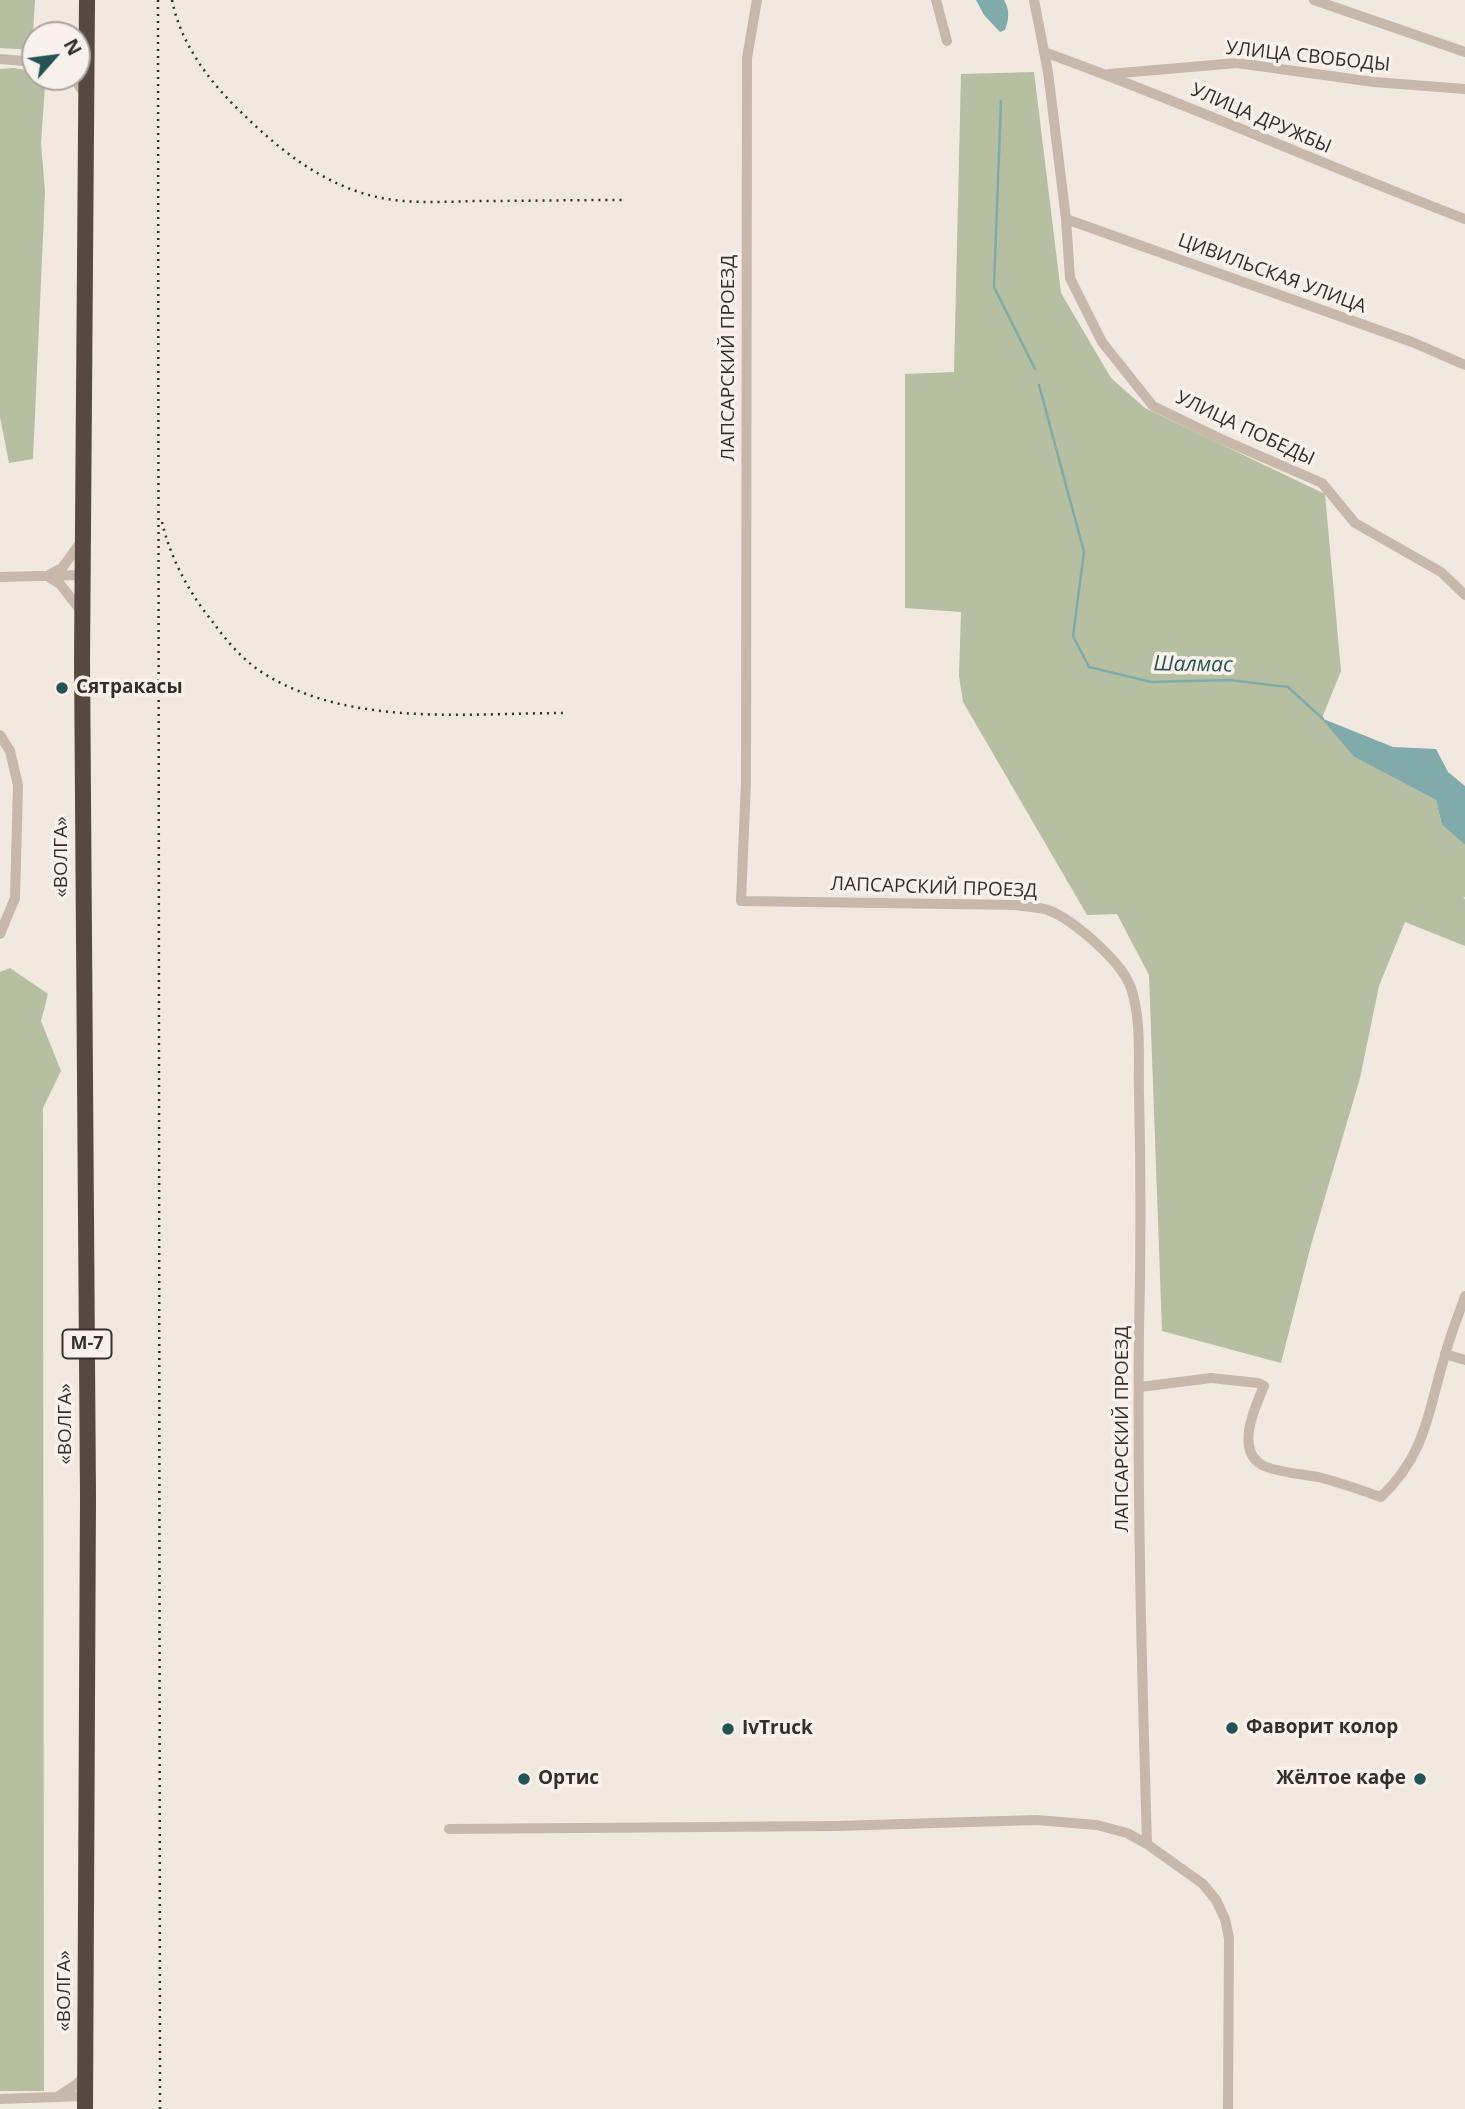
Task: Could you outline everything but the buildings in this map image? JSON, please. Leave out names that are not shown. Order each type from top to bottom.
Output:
[{"type":"highway","name":"«ВОЛГА»","points":[[87,0],[87,21]]},
{"type":"highway","name":"«ВОЛГА»","points":[[83,2105],[88,1497],[83,613],[85,91]]},
{"type":"street","name":"ЛАПСАРСКИЙ ПРОЕЗД","points":[[757,0],[747,58],[746,780],[741,901],[1017,905],[1047,910],[1064,918],[1115,960],[1131,989],[1137,1023],[1142,1193],[1140,1563],[1147,1844]]},
{"type":"street","points":[[936,0],[947,41]]},
{"type":"street","name":"УЛИЦА ПОБЕДЫ","points":[[1034,0],[1044,52],[1066,219],[1070,278],[1102,342],[1153,406],[1322,483],[1355,523],[1441,572],[1465,595]]},
{"type":"street","points":[[1314,0],[1465,52]]},
{"type":"street","name":"УЛИЦА ДРУЖБЫ","points":[[1044,52],[1106,74],[1333,168],[1465,219]]},
{"type":"street","points":[[0,59],[21,61]]},
{"type":"street","name":"УЛИЦА СВОБОДЫ","points":[[1106,74],[1237,63],[1374,82],[1465,89]]},
{"type":"street","points":[[83,91],[86,96]]},
{"type":"street","name":"ЦИВИЛЬСКАЯ УЛИЦА","points":[[1066,219],[1412,342],[1465,365]]},
{"type":"street","points":[[47,576],[62,568],[83,540]]},
{"type":"street","points":[[0,577],[83,575]]},
{"type":"street","points":[[47,576],[60,584],[83,613]]},
{"type":"street","points":[[0,735],[10,751],[18,785],[15,898],[0,934]]},
{"type":"street","points":[[1140,1387],[1211,1378],[1258,1383],[1264,1386],[1248,1437],[1257,1461],[1275,1469],[1322,1478],[1381,1497],[1395,1484],[1414,1455],[1433,1405],[1445,1353],[1465,1296]]},
{"type":"street","points":[[1445,1353],[1465,1360]]},
{"type":"street","points":[[449,1829],[835,1826],[1037,1820],[1097,1825],[1127,1833],[1203,1884],[1216,1900],[1225,1919],[1229,1938],[1228,2109]]},
{"type":"street","points":[[56,2097],[68,2091],[85,2075]]},
{"type":"street","points":[[0,2099],[56,2097],[83,2105]]},
{"type":"green space","points":[[0,0],[35,0],[34,21],[21,21],[21,49],[0,48]]},
{"type":"green space","points":[[0,69],[21,69],[21,91],[45,91],[41,143],[45,192],[33,459],[9,463],[0,417]]},
{"type":"green space","points":[[1034,72],[1061,293],[1111,378],[1145,408],[1325,494],[1341,671],[1322,718],[1354,757],[1436,800],[1442,825],[1465,845],[1465,946],[1405,922],[1379,986],[1360,1078],[1311,1245],[1281,1363],[1162,1331],[1149,975],[1117,914],[1087,915],[963,702],[959,676],[961,612],[905,608],[905,374],[954,372],[961,74]]},
{"type":"green space","points":[[10,968],[48,994],[41,1021],[61,1071],[43,1108],[44,2091],[0,2091],[0,972]]},
{"type":"water","points":[[976,0],[1004,0],[1008,15],[1005,30],[1000,32],[984,15]]},
{"type":"water","points":[[1321,718],[1393,747],[1436,749],[1448,772],[1465,786],[1465,845],[1442,825],[1436,800],[1354,757]]},
{"type":"waterway","name":"Шалмас","points":[[1001,101],[994,287],[1035,369]]},
{"type":"waterway","name":"Шалмас","points":[[1039,385],[1084,552],[1073,636],[1089,667],[1151,682],[1230,680],[1288,687],[1323,719]]},
{"type":"railway","points":[[158,0],[160,2109]]},
{"type":"railway","points":[[172,0],[176,17],[190,49],[221,91],[284,150],[312,170],[343,186],[373,196],[416,202],[624,200]]},
{"type":"railway","points":[[162,522],[181,574],[222,635],[253,666],[294,689],[330,702],[408,713],[566,713]]},
{"type":"place","name":"Сятракасы","points":[[62,688]]},
{"type":"place","name":"Фаворит колор","points":[[1232,1728]]},
{"type":"place","name":"IvTruck","points":[[728,1729]]},
{"type":"place","name":"Ортис","points":[[524,1779]]},
{"type":"place","name":"Жёлтое кафе","points":[[1420,1779]]}]
